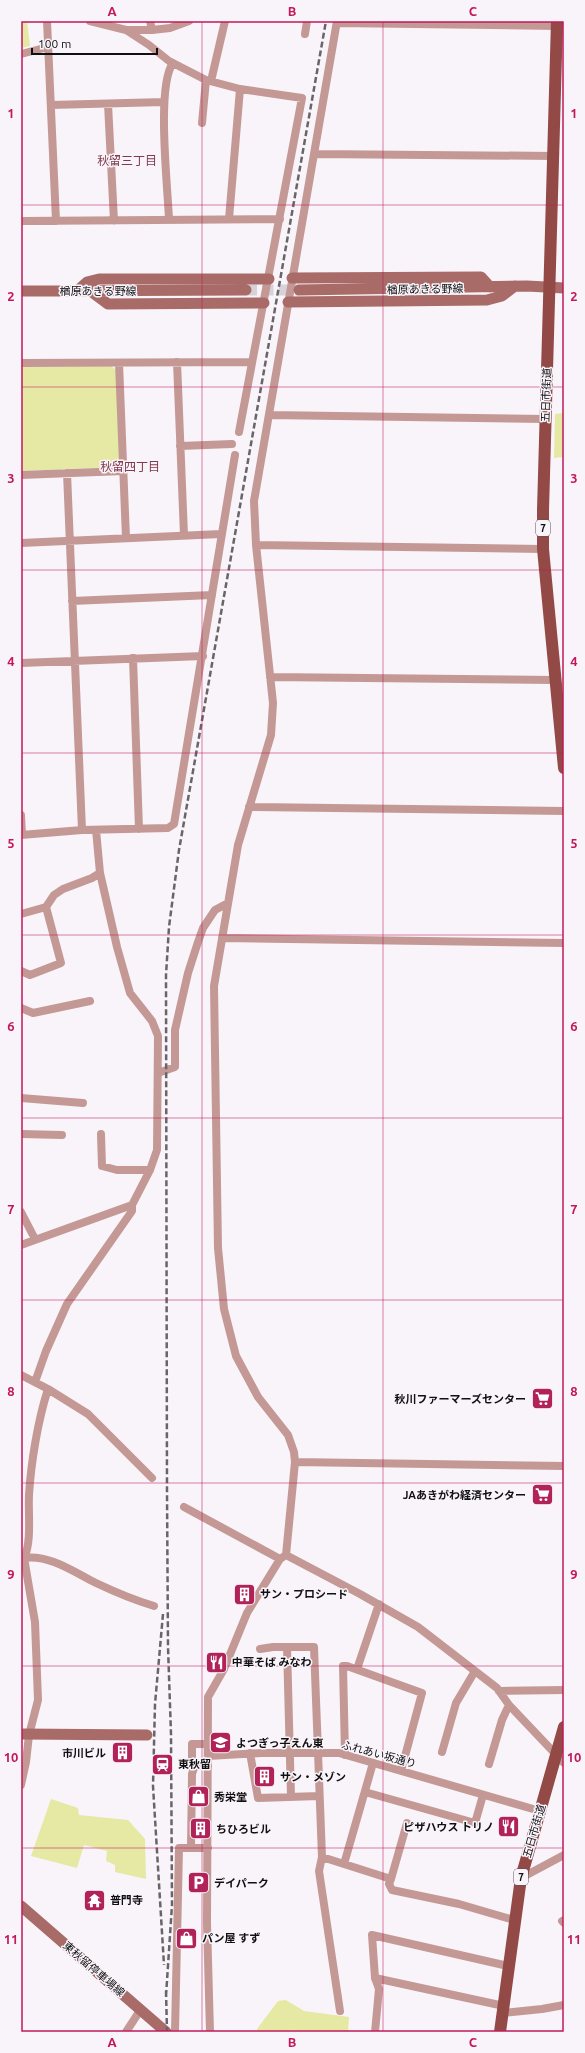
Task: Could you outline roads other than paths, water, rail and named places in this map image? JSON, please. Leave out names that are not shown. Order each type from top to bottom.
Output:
[{"type":"main road","name":"五日市街道","points":[[559,23],[543,549],[564,768]]},
{"type":"main road","points":[[292,278],[480,277],[490,287]]},
{"type":"main road","points":[[77,291],[87,282],[99,279],[268,279]]},
{"type":"main road","points":[[288,302],[487,300],[502,296],[515,286]]},
{"type":"main road","name":"楢原あきる野線","points":[[300,290],[515,286],[564,288]]},
{"type":"main road","name":"楢原あきる野線","points":[[21,291],[92,292],[246,290]]},
{"type":"main road","points":[[92,292],[108,304],[264,303]]},
{"type":"main road","name":"五日市街道","points":[[500,2032],[514,1920],[521,1878],[540,1811],[560,1758],[564,1727]]},
{"type":"main road","points":[[25,1735],[148,1735]]},
{"type":"main road","name":"東秋留停車場線","points":[[21,1906],[166,2032]]},
{"type":"street","points":[[47,21],[56,221]]},
{"type":"street","points":[[90,21],[126,30],[170,28],[189,21]]},
{"type":"street","points":[[150,21],[152,30]]},
{"type":"street","points":[[202,123],[209,81],[225,21]]},
{"type":"street","points":[[305,34],[307,21]]},
{"type":"street","points":[[210,2032],[208,1697],[210,1690],[224,1669],[236,1636],[251,1605],[283,1557],[295,1462],[294,1452],[288,1436],[258,1396],[236,1356],[224,1309],[218,1248],[214,986],[238,845],[272,724],[270,677],[256,545],[254,501],[292,278],[337,22],[559,23]]},
{"type":"street","points":[[126,30],[173,63],[209,81],[240,89],[302,98],[240,432]]},
{"type":"street","points":[[21,54],[48,47]]},
{"type":"street","points":[[169,220],[164,102],[169,68],[173,63]]},
{"type":"street","points":[[229,219],[240,89]]},
{"type":"street","points":[[51,105],[164,102]]},
{"type":"street","points":[[108,104],[114,221]]},
{"type":"street","points":[[314,154],[554,156]]},
{"type":"street","points":[[21,222],[280,219]]},
{"type":"street","points":[[177,362],[184,535]]},
{"type":"street","points":[[21,363],[252,362]]},
{"type":"street","points":[[119,363],[126,538]]},
{"type":"street","points":[[269,415],[546,419]]},
{"type":"street","points":[[180,446],[232,444]]},
{"type":"street","points":[[21,815],[21,835],[82,830],[168,828],[174,824],[203,656],[221,534],[236,455]]},
{"type":"street","points":[[21,475],[124,471]]},
{"type":"street","points":[[67,473],[82,830]]},
{"type":"street","points":[[21,543],[221,534]]},
{"type":"street","points":[[256,545],[543,549]]},
{"type":"street","points":[[72,601],[212,594]]},
{"type":"street","points":[[21,664],[203,656]]},
{"type":"street","points":[[133,658],[140,829]]},
{"type":"street","points":[[270,677],[556,680]]},
{"type":"street","points":[[249,807],[564,811]]},
{"type":"street","points":[[35,1382],[46,1351],[68,1304],[132,1211],[132,1205],[150,1170],[157,1150],[158,1036],[152,1021],[130,992],[117,947],[100,873],[96,830]]},
{"type":"street","points":[[21,914],[46,907],[54,895],[63,889],[92,878],[100,873]]},
{"type":"street","points":[[158,1073],[175,1067],[175,1030],[188,973],[203,928],[214,910],[228,903]]},
{"type":"street","points":[[21,971],[30,974],[61,963],[46,907]]},
{"type":"street","points":[[222,938],[564,943]]},
{"type":"street","points":[[21,1008],[33,1013],[90,1001]]},
{"type":"street","points":[[21,1098],[83,1102]]},
{"type":"street","points":[[21,1134],[62,1135]]},
{"type":"street","points":[[101,1134],[102,1166],[117,1170],[150,1170]]},
{"type":"street","points":[[21,1245],[132,1205]]},
{"type":"street","points":[[21,1212],[35,1239]]},
{"type":"street","points":[[21,1375],[48,1389],[88,1414],[152,1478]]},
{"type":"street","points":[[21,1785],[26,1762],[25,1735],[38,1700],[37,1646],[22,1559],[29,1525],[29,1494],[33,1460],[43,1404],[48,1389]]},
{"type":"street","points":[[295,1462],[564,1466]]},
{"type":"street","points":[[184,1507],[379,1604],[418,1627],[499,1691],[508,1705],[560,1758]]},
{"type":"street","points":[[22,1559],[44,1560],[60,1564],[135,1600],[154,1606]]},
{"type":"street","points":[[356,1669],[379,1604]]},
{"type":"street","points":[[287,1647],[291,1797]]},
{"type":"street","points":[[260,1649],[314,1647],[322,1857],[319,1871],[340,2011]]},
{"type":"street","points":[[344,1755],[343,1666],[356,1669],[422,1693],[401,1771]]},
{"type":"street","points":[[442,1752],[456,1703],[475,1671]]},
{"type":"street","points":[[499,1691],[564,1690]]},
{"type":"street","points":[[489,1764],[508,1705]]},
{"type":"street","points":[[208,1744],[192,1744],[192,1765],[208,1766]]},
{"type":"street","name":"ふれあい坂通り","points":[[208,1756],[250,1753],[318,1752],[344,1755],[540,1811]]},
{"type":"street","points":[[250,1753],[258,1798],[319,1796]]},
{"type":"street","points":[[344,1864],[373,1764]]},
{"type":"street","points":[[191,1848],[192,1774],[195,1765]]},
{"type":"street","points":[[365,1792],[474,1823],[483,1795]]},
{"type":"street","points":[[407,1823],[389,1884],[392,1890],[459,1904],[514,1920]]},
{"type":"street","points":[[175,2032],[179,1848],[208,1848]]},
{"type":"street","points":[[521,1878],[564,1856]]},
{"type":"street","points":[[322,1857],[391,1879]]},
{"type":"street","points":[[564,1920],[562,1921],[564,1923]]},
{"type":"street","points":[[375,2032],[379,1995],[372,1935],[508,1966]]},
{"type":"street","points":[[376,1978],[503,2010],[542,2009],[564,2005]]},
{"type":"street","points":[[126,2032],[141,2009]]},
{"type":"tunnel","points":[[246,290],[299,290]]},
{"type":"railway","points":[[166,1996],[172,1905],[167,1491],[166,975],[169,927],[179,850],[326,21]]},
{"type":"railway","points":[[163,1614],[155,1704],[153,1786],[164,1965]]},
{"type":"railway","points":[[166,1991],[167,2032]]},
{"type":"place","name":"秋川ファーマーズセンター","points":[[542,1399]]},
{"type":"place","name":"JAあきがわ経済センター","points":[[542,1495]]},
{"type":"place","name":"サン・プロシード","points":[[244,1594]]},
{"type":"place","name":"中華そば みなわ","points":[[216,1662]]},
{"type":"place","name":"よつぎっ⼦えん東","points":[[220,1743]]},
{"type":"place","name":"市川ビル","points":[[122,1753]]},
{"type":"place","name":"東秋留","points":[[163,1764]]},
{"type":"place","name":"サン・メゾン","points":[[264,1777]]},
{"type":"place","name":"秀栄堂","points":[[199,1797]]},
{"type":"place","name":"ピザハウス トリノ","points":[[509,1827]]},
{"type":"place","name":"ちひろビル","points":[[200,1829]]},
{"type":"place","name":"デイパーク","points":[[198,1883]]},
{"type":"place","name":"普門寺","points":[[94,1900]]},
{"type":"place","name":"パン屋 すず","points":[[186,1938]]},
{"type":"district","name":"秋留三丁目","points":[[127,161]]},
{"type":"district","name":"秋留四丁目","points":[[130,467]]}]
